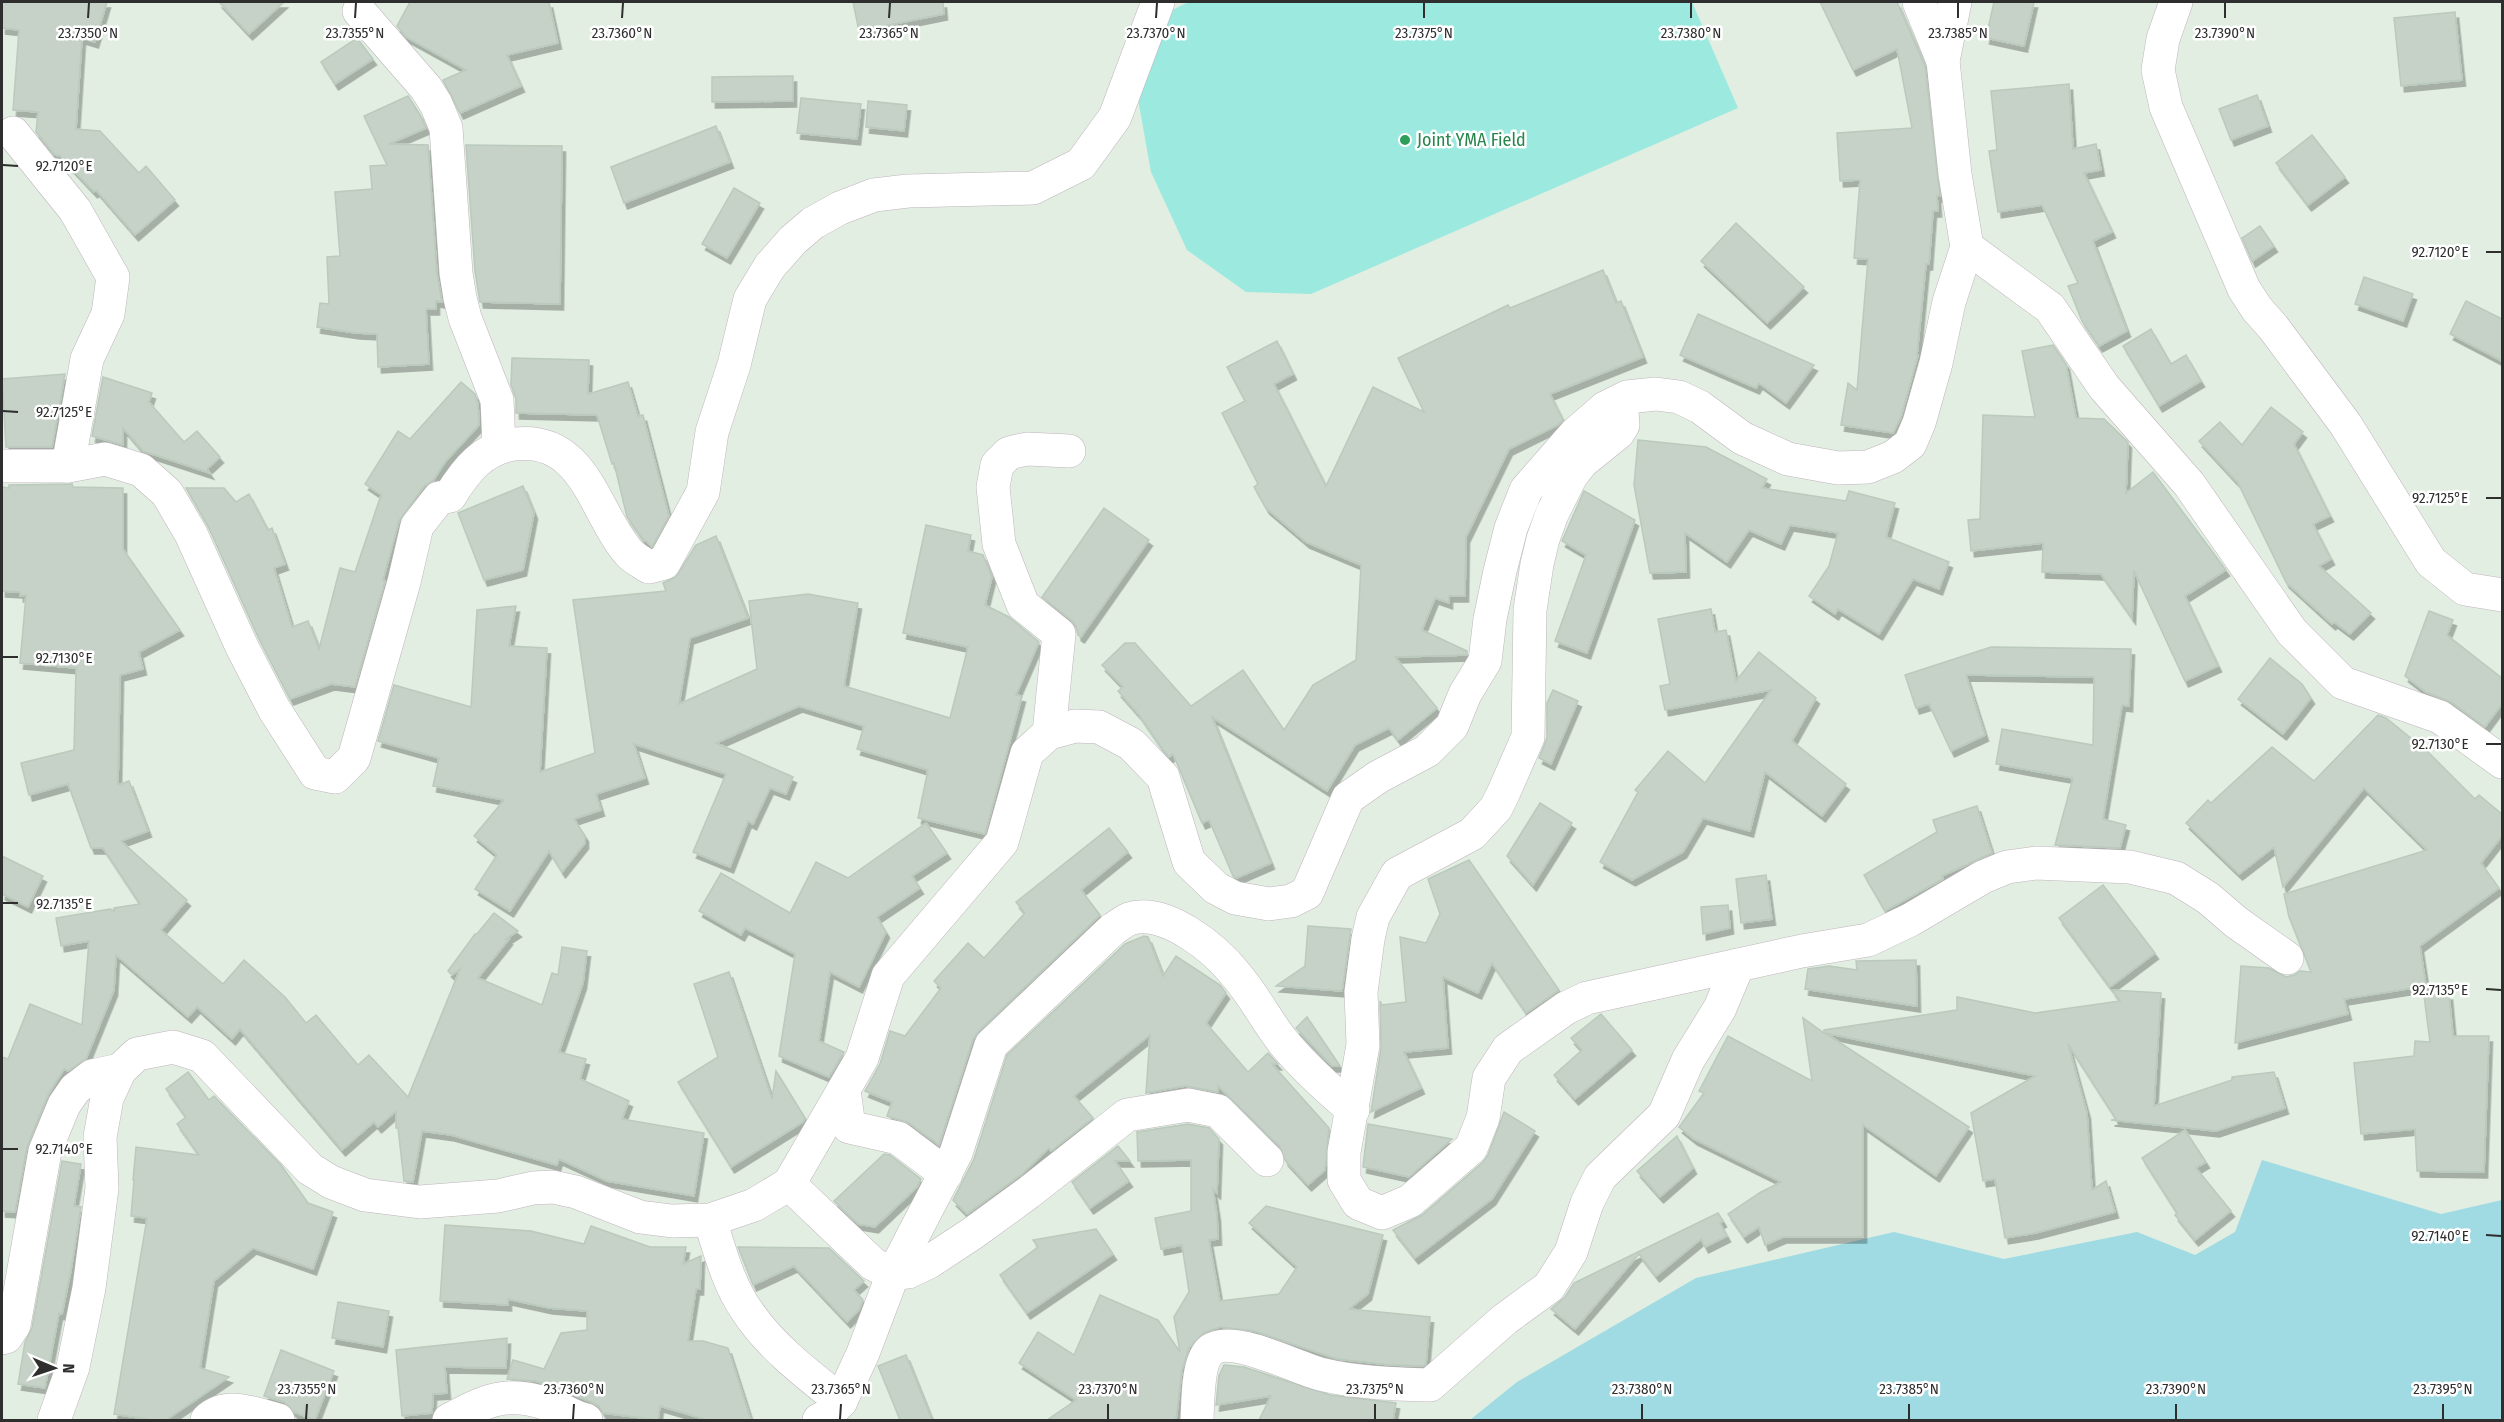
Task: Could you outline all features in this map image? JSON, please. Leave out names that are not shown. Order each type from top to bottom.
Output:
[{"type":"street","points":[[2,466],[68,466],[105,459],[141,470],[167,493],[191,534],[242,647],[274,709],[315,772],[335,777],[354,758],[404,582],[417,526],[439,498],[450,496],[467,470],[499,446],[522,443],[545,445],[567,460],[587,480],[631,555],[649,567],[664,563],[703,492],[712,432],[734,365],[750,299],[770,266],[793,240],[813,224],[840,208],[874,195],[908,191],[1033,188],[1081,164],[1115,117],[1158,2]]},
{"type":"street","points":[[54,1420],[73,1367],[89,1288],[102,1188],[100,1137],[106,1098],[120,1070],[137,1054],[173,1047],[202,1056],[310,1169],[331,1182],[365,1195],[420,1202],[498,1196],[533,1188],[553,1187],[576,1192],[640,1217],[672,1221],[710,1221],[754,1205],[789,1184],[862,1058],[888,976],[1002,842],[1027,753],[1049,733],[1075,726],[1099,727],[1131,744],[1162,777],[1189,862],[1216,888],[1235,898],[1269,904],[1291,901],[1308,893],[1348,798],[1378,777],[1427,751],[1452,726],[1465,694],[1485,662],[1490,619],[1500,572],[1511,528],[1526,490],[1575,434],[1605,408],[1627,398],[1656,394],[1680,397],[1700,407],[1742,438],[1788,459],[1838,468],[1868,467],[1893,457],[1910,444],[1919,423],[1949,302],[1967,247],[1955,174],[1943,61],[1919,2]]},
{"type":"street","points":[[1943,61],[1955,2]]},
{"type":"street","points":[[2176,2],[2163,39],[2158,70],[2166,107],[2244,289],[2346,425],[2431,562],[2465,589],[2502,595]]},
{"type":"street","points":[[359,11],[426,88],[446,128],[456,273],[460,298],[465,318],[497,400],[499,446]]},
{"type":"street","points":[[13,133],[75,210],[113,277],[108,314],[87,359],[68,466]]},
{"type":"street","points":[[1967,247],[2050,308],[2104,387],[2189,484],[2292,632],[2343,683],[2440,717],[2502,762]]},
{"type":"street","points":[[1621,401],[1623,425],[1618,433],[1582,462],[1571,476],[1562,490],[1543,539],[1530,610],[1528,737],[1503,794],[1496,808],[1472,834],[1397,874],[1373,917],[1361,992],[1363,1045],[1344,1152],[1344,1180],[1358,1203],[1382,1213],[1410,1201],[1471,1148],[1483,1118],[1489,1078],[1508,1049],[1566,1008],[1587,998],[1868,940],[1910,920],[1983,877],[2007,867],[2036,863],[2130,867],[2176,878],[2208,898],[2236,922],[2287,958]]},
{"type":"street","points":[[1049,733],[1059,634],[1023,604],[999,544],[993,487],[997,465],[1009,453],[1027,449],[1069,451]]},
{"type":"street","points":[[710,1221],[728,1275],[746,1310],[830,1411],[863,1353],[893,1274],[946,1174],[963,1136],[966,1118],[991,1045],[1113,929],[1128,919],[1145,917],[1162,920],[1178,927],[1204,944],[1237,975],[1282,1041],[1302,1064],[1353,1110]]},
{"type":"street","points":[[1197,1420],[1203,1359],[1212,1349],[1237,1346],[1321,1375],[1391,1384],[1430,1385],[1488,1333],[1548,1287],[1570,1252],[1587,1203],[1600,1177],[1664,1115],[1688,1060],[1720,1008],[1738,965]]},
{"type":"street","points":[[2,1338],[14,1324],[45,1151],[64,1104],[75,1089],[92,1077],[120,1070]]},
{"type":"street","points":[[844,1090],[849,1126],[898,1138],[946,1174]]},
{"type":"street","points":[[789,1184],[873,1264],[893,1274],[908,1272],[918,1267],[973,1233],[1127,1115],[1188,1105],[1218,1111],[1267,1160]]},
{"type":"street","points":[[449,1420],[484,1402],[502,1398],[525,1399],[548,1404],[573,1417],[586,1420]]},
{"type":"street","points":[[207,1420],[220,1410],[239,1411],[278,1420]]},
{"type":"shaded area","name":"Joint YMA Field","points":[[1189,2],[1692,2],[1738,108],[1311,294],[1246,292],[1187,250],[1151,172],[1135,82],[1170,11]]},
{"type":"shaded area","points":[[2262,1160],[2441,1214],[2502,1200],[2502,1420],[1470,1420],[1517,1382],[1696,1278],[1894,1232],[2004,1259],[2137,1232],[2195,1255],[2235,1232]]},
{"type":"building","points":[[2,2],[107,2],[95,42],[82,38],[76,129],[100,131],[139,173],[146,166],[175,200],[135,235],[96,190],[94,192],[60,156],[55,155],[36,132],[38,112],[13,110],[19,30],[2,28]]},
{"type":"building","points":[[219,2],[284,2],[249,34]]},
{"type":"building","points":[[410,2],[549,2],[558,43],[507,55],[521,86],[460,113],[443,80],[466,70],[406,37],[397,26]]},
{"type":"building","points":[[853,2],[943,2],[944,14],[859,31]]},
{"type":"building","points":[[1820,2],[1897,2],[1925,66],[1940,196],[1937,196],[1938,211],[1933,211],[1918,355],[1901,417],[1893,433],[1841,425],[1848,383],[1857,390],[1868,259],[1854,258],[1860,180],[1840,181],[1837,133],[1912,128],[1897,49],[1853,70]]},
{"type":"building","points":[[1994,2],[2034,2],[2024,46],[1986,38]]},
{"type":"building","points":[[2455,12],[2462,80],[2401,86],[2394,18]]},
{"type":"building","points":[[357,38],[373,59],[335,84],[321,62]]},
{"type":"building","points":[[793,76],[793,101],[712,102],[712,77]]},
{"type":"building","points":[[2069,84],[2073,149],[2096,144],[2101,170],[2084,173],[2112,232],[2093,241],[2127,331],[2099,346],[2082,321],[2068,286],[2078,283],[2042,205],[1998,212],[1989,151],[1997,150],[1991,91]]},
{"type":"building","points":[[2257,95],[2268,126],[2231,140],[2219,109]]},
{"type":"building","points":[[408,96],[426,128],[389,144],[428,145],[437,274],[442,302],[436,301],[436,309],[426,309],[429,364],[378,367],[377,334],[317,327],[320,303],[329,304],[327,257],[340,256],[335,192],[372,189],[370,166],[387,165],[364,116]]},
{"type":"building","points":[[801,98],[861,104],[857,139],[797,133]]},
{"type":"building","points":[[868,101],[907,105],[904,131],[866,127]]},
{"type":"building","points":[[716,126],[730,162],[624,203],[611,167]]},
{"type":"building","points":[[2312,135],[2345,177],[2308,205],[2276,163]]},
{"type":"building","points":[[466,145],[562,146],[560,304],[480,302],[475,271]]},
{"type":"building","points":[[734,188],[760,203],[727,258],[702,244]]},
{"type":"building","points":[[1736,223],[1804,287],[1767,323],[1701,261]]},
{"type":"building","points":[[2260,226],[2274,246],[2252,261],[2242,238]]},
{"type":"building","points":[[1603,270],[1616,303],[1621,301],[1643,357],[1550,394],[1563,420],[1558,425],[1509,449],[1466,537],[1465,596],[1449,596],[1449,603],[1435,598],[1422,630],[1467,651],[1467,655],[1395,657],[1437,708],[1398,740],[1389,728],[1355,745],[1327,791],[1212,717],[1271,863],[1237,878],[1233,876],[1209,820],[1202,823],[1173,754],[1169,757],[1163,750],[1139,715],[1118,691],[1123,687],[1102,665],[1125,643],[1135,643],[1191,706],[1243,670],[1284,730],[1313,685],[1356,660],[1361,565],[1306,542],[1266,508],[1254,487],[1258,484],[1222,413],[1245,401],[1227,367],[1277,341],[1293,374],[1274,384],[1326,486],[1373,387],[1424,412],[1398,358],[1508,305],[1510,308]]},
{"type":"building","points":[[2364,277],[2413,294],[2403,321],[2355,304]]},
{"type":"building","points":[[2466,301],[2502,319],[2502,361],[2450,334]]},
{"type":"building","points":[[1698,314],[1814,365],[1786,403],[1759,383],[1756,388],[1680,355]]},
{"type":"building","points":[[2151,329],[2171,364],[2186,355],[2201,381],[2159,406],[2123,346]]},
{"type":"building","points":[[2053,345],[2066,364],[2076,418],[2104,419],[2128,442],[2126,493],[2153,472],[2226,570],[2185,596],[2218,666],[2185,681],[2134,571],[2132,618],[2101,574],[2042,572],[2043,543],[1971,551],[1968,520],[1980,519],[1983,415],[2035,417],[2022,351]]},
{"type":"building","points":[[512,358],[589,360],[588,394],[628,382],[638,416],[643,415],[669,516],[652,547],[644,541],[627,517],[614,463],[612,464],[597,415],[516,413],[516,399],[511,385]]},
{"type":"building","points":[[65,374],[52,447],[6,447],[2,379]]},
{"type":"building","points":[[103,377],[152,393],[149,402],[184,442],[197,431],[220,457],[207,469],[210,473],[143,451],[123,428],[123,445],[92,436]]},
{"type":"building","points":[[461,382],[475,394],[479,425],[445,462],[433,481],[424,486],[399,521],[383,580],[385,581],[355,687],[331,684],[290,699],[259,639],[208,526],[186,488],[224,488],[236,502],[249,494],[268,530],[272,528],[285,564],[274,568],[292,627],[308,621],[319,649],[340,568],[355,572],[381,495],[365,484],[398,431],[410,439]]},
{"type":"building","points":[[2271,407],[2303,432],[2294,444],[2330,516],[2313,524],[2331,559],[2319,566],[2371,613],[2350,634],[2334,622],[2332,624],[2286,582],[2238,483],[2199,441],[2220,422],[2242,445]]},
{"type":"building","points":[[1638,440],[1706,447],[1767,479],[1762,488],[1846,501],[1849,491],[1895,503],[1886,537],[1949,562],[1939,589],[1913,579],[1879,634],[1838,609],[1835,614],[1809,596],[1829,566],[1838,533],[1790,525],[1781,544],[1749,530],[1727,562],[1685,533],[1686,572],[1650,573],[1634,485]]},
{"type":"building","points":[[72,484],[73,487],[123,488],[123,549],[180,630],[139,652],[143,669],[120,675],[118,785],[129,781],[148,831],[121,841],[187,900],[161,930],[223,984],[244,960],[285,997],[306,1023],[316,1015],[358,1065],[369,1055],[408,1097],[460,969],[452,975],[448,971],[475,934],[494,913],[518,931],[506,939],[509,939],[478,978],[542,1005],[552,973],[558,975],[562,947],[587,951],[583,983],[559,1052],[586,1059],[580,1079],[629,1101],[622,1119],[704,1133],[694,1196],[607,1181],[559,1159],[557,1165],[451,1135],[422,1131],[413,1182],[404,1181],[398,1128],[396,1128],[396,1111],[378,1127],[374,1122],[342,1150],[240,1029],[232,1039],[197,1007],[188,1017],[116,955],[114,990],[86,1059],[68,1071],[64,1069],[48,1095],[27,1147],[15,1212],[2,1211],[2,1057],[8,1059],[30,1004],[82,1025],[89,941],[61,946],[56,918],[110,909],[114,911],[114,908],[140,904],[103,848],[91,848],[68,784],[29,795],[21,763],[74,750],[76,668],[20,663],[26,595],[20,596],[20,592],[2,591],[2,487]]},
{"type":"building","points":[[523,486],[534,513],[523,570],[484,580],[458,513]]},
{"type":"building","points":[[1584,491],[1635,520],[1587,653],[1555,641],[1586,555],[1562,541]]},
{"type":"building","points":[[1104,508],[1149,540],[1081,637],[1071,620],[1042,597]]},
{"type":"building","points":[[926,525],[971,535],[968,551],[983,555],[992,577],[985,605],[1009,617],[1039,642],[1016,695],[1022,696],[985,834],[918,818],[928,770],[857,749],[864,726],[799,706],[716,743],[793,777],[786,794],[770,788],[753,824],[748,821],[730,867],[693,852],[726,774],[634,744],[645,778],[596,794],[601,810],[574,819],[585,836],[585,843],[562,872],[549,851],[510,911],[475,889],[497,855],[474,836],[504,800],[433,786],[439,758],[378,741],[394,685],[471,707],[477,610],[516,606],[509,646],[547,648],[540,772],[595,753],[573,600],[666,591],[663,583],[676,577],[696,545],[716,536],[748,618],[690,638],[679,704],[757,669],[749,601],[808,594],[858,603],[844,686],[950,718],[968,647],[903,633]]},
{"type":"building","points":[[1711,609],[1715,632],[1726,630],[1736,681],[1759,652],[1816,698],[1792,741],[1846,784],[1822,816],[1765,772],[1750,831],[1703,818],[1683,852],[1632,880],[1600,862],[1638,792],[1635,790],[1668,751],[1705,783],[1771,690],[1665,710],[1660,686],[1670,684],[1658,619]]},
{"type":"building","points":[[2429,611],[2453,620],[2447,635],[2502,678],[2502,704],[2485,727],[2451,702],[2426,692],[2405,676]]},
{"type":"building","points":[[1991,647],[2131,649],[2129,706],[2122,705],[2103,819],[2126,825],[2120,848],[2055,845],[2073,778],[1996,764],[2002,729],[2093,745],[2094,677],[1966,675],[1985,735],[1951,751],[1929,704],[1916,708],[1905,675]]},
{"type":"building","points":[[2270,658],[2302,684],[2311,698],[2283,734],[2238,699]]},
{"type":"building","points":[[1553,690],[1578,701],[1551,764],[1539,758],[1547,738],[1547,703]]},
{"type":"building","points":[[2378,715],[2386,718],[2428,752],[2475,799],[2479,795],[2502,814],[2502,836],[2481,863],[2499,888],[2420,946],[2426,986],[2344,999],[2348,1014],[2235,1043],[2241,966],[2269,968],[2286,977],[2300,971],[2311,972],[2289,917],[2284,894],[2427,850],[2364,788],[2283,887],[2274,847],[2239,874],[2186,823],[2208,800],[2211,803],[2272,747],[2314,781]]},
{"type":"building","points":[[1540,803],[1572,823],[1533,885],[1507,856]]},
{"type":"building","points":[[1977,806],[1992,853],[1942,876],[1943,879],[1885,911],[1864,875],[1937,832],[1933,820]]},
{"type":"building","points":[[926,823],[947,853],[912,876],[920,888],[877,917],[886,932],[859,987],[830,972],[819,1041],[844,1052],[829,1077],[779,1056],[795,954],[745,928],[741,935],[699,911],[721,873],[790,913],[816,862],[848,878]]},
{"type":"building","points":[[1109,828],[1128,852],[1081,890],[1100,915],[973,1039],[939,1145],[909,1123],[887,1116],[892,1102],[865,1091],[880,1064],[890,1031],[905,1036],[941,988],[934,981],[968,943],[984,958],[1025,913],[1016,902]]},
{"type":"building","points":[[2,856],[43,876],[28,907],[2,894]]},
{"type":"building","points":[[1469,860],[1559,990],[1526,1013],[1492,963],[1478,993],[1443,977],[1448,1048],[1404,1052],[1421,1088],[1371,1112],[1381,1048],[1380,1001],[1382,1005],[1406,1002],[1400,937],[1426,943],[1440,914],[1428,879]]},
{"type":"building","points":[[1766,875],[1772,919],[1741,923],[1736,879]]},
{"type":"building","points":[[2103,885],[2155,953],[2110,987],[2059,918]]},
{"type":"building","points":[[1728,905],[1730,928],[1703,934],[1701,907]]},
{"type":"building","points":[[1308,926],[1351,929],[1342,991],[1276,986],[1305,966]]},
{"type":"building","points":[[1144,936],[1148,937],[1163,976],[1176,956],[1220,985],[1226,993],[1206,1023],[1248,1072],[1268,1053],[1278,1064],[1272,1064],[1329,1128],[1325,1170],[1308,1185],[1285,1160],[1280,1147],[1218,1086],[1218,1092],[1185,1086],[1146,1093],[1150,1035],[1074,1096],[1093,1118],[1051,1151],[1049,1148],[1022,1174],[967,1214],[953,1200],[974,1159],[1007,1055],[1125,944]]},
{"type":"building","points":[[1916,960],[1917,1006],[1805,989],[1808,969],[1829,966],[1857,970],[1856,961]]},
{"type":"building","points":[[729,972],[772,1099],[776,1071],[805,1118],[803,1122],[731,1167],[678,1082],[718,1057],[694,984]]},
{"type":"building","points":[[2112,990],[2161,993],[2154,1106],[2232,1080],[2232,1077],[2274,1072],[2285,1108],[2216,1131],[2111,1120],[2116,1119],[2068,1044],[2087,1113],[2092,1190],[2106,1181],[2115,1212],[2035,1233],[2005,1238],[1995,1179],[1983,1181],[1971,1113],[2035,1076],[1825,1033],[1969,1127],[1936,1176],[1863,1125],[1863,1237],[1783,1237],[1765,1245],[1759,1227],[1744,1237],[1728,1214],[1781,1182],[1694,1139],[1679,1127],[1704,1093],[1699,1091],[1728,1036],[1812,1081],[1803,1018],[1824,1033],[1824,1030],[1957,1010],[1957,997],[2035,1013],[2120,1001]]},
{"type":"building","points":[[2449,994],[2453,1036],[2489,1036],[2484,1172],[2417,1171],[2415,1129],[2361,1134],[2354,1063],[2414,1056],[2415,1041],[2430,1042],[2424,996]]},
{"type":"building","points":[[1601,1014],[1632,1050],[1575,1099],[1554,1075],[1582,1050],[1571,1038]]},
{"type":"building","points":[[1307,1017],[1340,1066],[1332,1066],[1296,1028]]},
{"type":"building","points":[[188,1072],[209,1100],[214,1096],[281,1165],[308,1203],[333,1212],[313,1269],[253,1248],[214,1281],[200,1368],[229,1377],[166,1420],[114,1414],[147,1218],[131,1216],[136,1147],[199,1155],[177,1124],[186,1117],[166,1089]]},
{"type":"building","points":[[1504,1112],[1535,1131],[1492,1199],[1415,1258],[1393,1230],[1422,1215],[1483,1162],[1488,1155]]},
{"type":"building","points":[[1188,1124],[1209,1128],[1219,1139],[1217,1193],[1213,1189],[1218,1239],[1209,1240],[1220,1301],[1279,1294],[1297,1267],[1249,1223],[1266,1206],[1383,1235],[1368,1294],[1349,1309],[1430,1317],[1426,1364],[1423,1366],[1390,1365],[1337,1359],[1254,1331],[1220,1327],[1204,1333],[1189,1348],[1182,1370],[1176,1420],[1047,1420],[1076,1400],[1019,1363],[1038,1332],[1074,1355],[1100,1295],[1158,1320],[1180,1352],[1174,1317],[1189,1292],[1182,1245],[1161,1249],[1155,1218],[1191,1211],[1191,1160],[1138,1161],[1137,1132]]},
{"type":"building","points":[[1368,1124],[1452,1139],[1409,1177],[1363,1167]]},
{"type":"building","points":[[2185,1130],[2206,1162],[2196,1168],[2231,1211],[2195,1240],[2175,1215],[2177,1213],[2142,1158]]},
{"type":"building","points":[[1677,1136],[1693,1168],[1660,1197],[1637,1171]]},
{"type":"building","points":[[1118,1146],[1130,1161],[1115,1161],[1129,1181],[1090,1208],[1072,1182]]},
{"type":"building","points":[[884,1154],[890,1155],[921,1179],[917,1187],[875,1227],[858,1224],[834,1201]]},
{"type":"building","points":[[62,1161],[81,1164],[74,1206],[81,1207],[71,1270],[62,1314],[59,1313],[45,1388],[18,1384],[25,1342],[32,1328]]},
{"type":"building","points":[[1718,1213],[1727,1236],[1705,1247],[1701,1239],[1656,1276],[1639,1254],[1575,1329],[1551,1309],[1565,1297],[1574,1283]]},
{"type":"building","points":[[445,1225],[531,1231],[584,1244],[591,1226],[650,1247],[686,1247],[683,1264],[701,1256],[700,1289],[696,1289],[688,1341],[703,1341],[728,1348],[751,1420],[707,1420],[660,1406],[658,1420],[603,1413],[599,1406],[558,1388],[535,1381],[507,1379],[513,1360],[544,1369],[561,1333],[587,1330],[587,1311],[549,1308],[508,1299],[508,1305],[440,1301]]},
{"type":"building","points":[[1096,1229],[1113,1254],[1027,1313],[1000,1275],[1038,1247],[1033,1240]]},
{"type":"building","points":[[738,1247],[829,1248],[864,1281],[854,1290],[863,1300],[859,1310],[847,1322],[794,1266],[753,1285]]},
{"type":"building","points":[[338,1302],[389,1311],[383,1347],[332,1338]]},
{"type":"building","points":[[507,1338],[506,1368],[445,1367],[447,1393],[433,1394],[432,1413],[402,1416],[396,1350]]},
{"type":"building","points":[[281,1350],[334,1371],[315,1420],[294,1412],[284,1402],[264,1396]]},
{"type":"building","points":[[906,1355],[932,1420],[900,1420],[878,1366]]},
{"type":"building","points":[[1224,1365],[1244,1367],[1330,1395],[1396,1403],[1393,1420],[1259,1420],[1271,1396],[1216,1405],[1219,1376]]},
{"type":"place","name":"Joint YMA Field","points":[[1405,140]]}]
